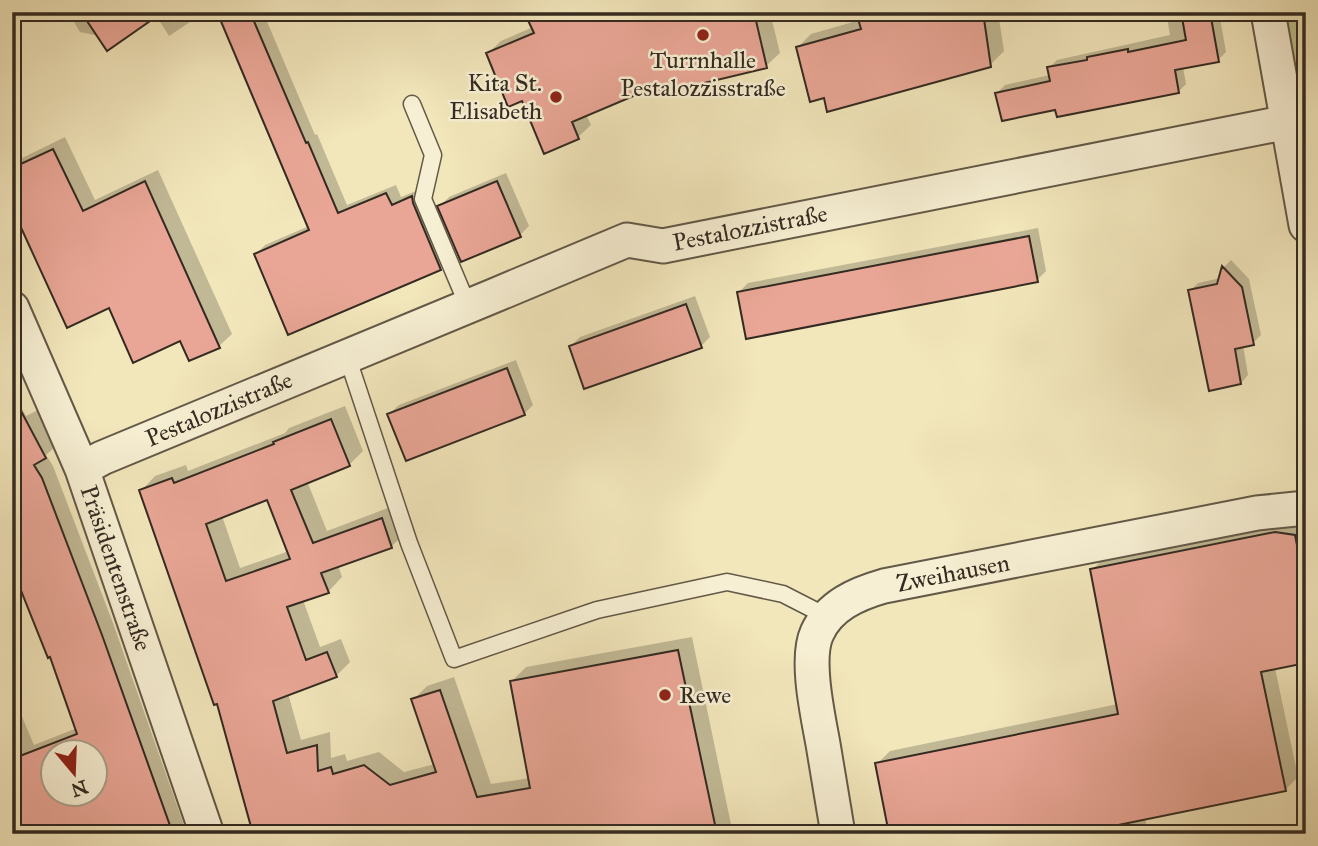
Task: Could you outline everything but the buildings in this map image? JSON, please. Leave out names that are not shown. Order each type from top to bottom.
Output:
[{"type":"street","points":[[1268,12],[1306,225]]},
{"type":"street","name":"Pestalozzistraße","points":[[82,468],[627,240],[663,246],[1288,122]]},
{"type":"street","name":"Präsidentenstraße","points":[[12,308],[82,468],[208,834]]},
{"type":"street","name":"Zweihausen","points":[[826,616],[863,592],[884,586],[1257,513],[1306,508]]},
{"type":"street","points":[[826,616],[815,636],[813,690],[838,834]]},
{"type":"lane","points":[[412,104],[433,155],[423,199],[468,306]]},
{"type":"lane","points":[[346,356],[409,543],[454,659],[597,610],[727,582],[783,594],[826,616]]},
{"type":"green space","points":[[1279,12],[1306,12],[1306,117],[1303,108]]},
{"type":"place","name":"Turrnhalle Pestalozzisstraße","points":[[703,35]]},
{"type":"place","name":"Kita St. Elisabeth","points":[[556,97]]},
{"type":"place","name":"Rewe","points":[[665,695]]}]
